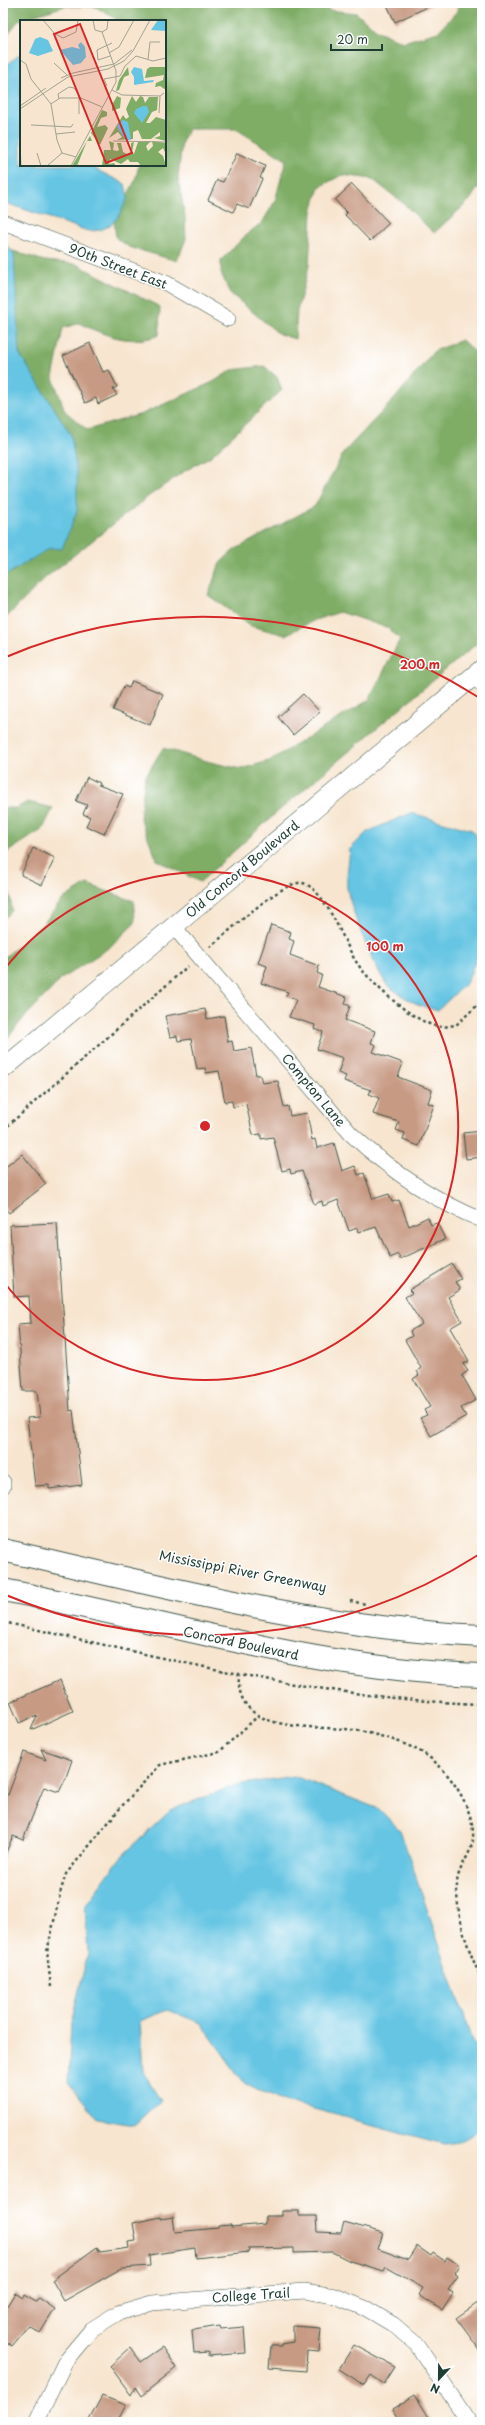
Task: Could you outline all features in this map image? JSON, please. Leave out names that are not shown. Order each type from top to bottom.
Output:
[{"type":"main road","points":[[3,1550],[326,1621],[428,1634],[482,1636]]},
{"type":"main road","name":"Concord Boulevard","points":[[3,1590],[229,1642],[332,1661],[426,1674],[482,1675]]},
{"type":"street","name":"90th Street East","points":[[3,222],[166,283],[228,319]]},
{"type":"street","name":"Old Concord Boulevard","points":[[3,1069],[174,927],[478,679]]},
{"type":"street","name":"Compton Lane","points":[[174,927],[351,1134],[405,1179],[482,1220]]},
{"type":"street","points":[[3,1482],[4,1486]]},
{"type":"street","name":"College Trail","points":[[36,2422],[66,2360],[92,2329],[118,2312],[152,2303],[304,2292],[335,2296],[368,2309],[394,2325],[417,2345],[469,2422]]},
{"type":"path","name":"Mississippi River Greenway","points":[[344,1601],[373,1605]]},
{"type":"path","points":[[3,1622],[316,1689],[378,1697],[482,1704]]},
{"type":"path","points":[[239,1673],[240,1695],[245,1705],[258,1716],[294,1726],[359,1731],[387,1738],[424,1753],[442,1768],[458,1790],[472,1823],[473,1839],[457,1881],[457,1895],[467,1944],[482,1980]]},
{"type":"path","points":[[51,1987],[47,1952],[66,1874],[120,1807],[160,1765],[218,1752],[258,1716]]},
{"type":"green space","points":[[3,3],[325,3],[328,10],[356,13],[378,31],[403,42],[438,32],[458,10],[457,3],[482,3],[482,181],[470,200],[434,233],[403,203],[372,179],[342,175],[319,187],[312,212],[309,266],[297,311],[295,339],[279,334],[230,293],[221,273],[221,260],[248,233],[262,223],[275,201],[286,160],[236,129],[188,129],[182,142],[178,178],[185,216],[186,239],[177,261],[129,247],[116,238],[114,221],[135,181],[139,166],[166,166],[166,20],[117,20],[96,7],[65,6],[19,20],[3,40]]},
{"type":"green space","points":[[3,248],[45,261],[76,264],[160,307],[159,335],[149,338],[139,340],[119,338],[99,332],[80,323],[63,328],[53,378],[65,411],[87,430],[142,414],[213,382],[232,370],[264,366],[277,377],[282,390],[211,456],[183,472],[149,496],[45,578],[3,621]]},
{"type":"green space","points":[[462,340],[482,359],[482,639],[275,814],[200,882],[157,860],[140,818],[145,777],[163,748],[210,762],[241,769],[269,761],[369,700],[400,639],[388,628],[340,612],[315,620],[285,635],[251,626],[208,595],[220,563],[234,550],[315,506],[344,452],[397,396],[434,351]]},
{"type":"green space","points":[[28,802],[53,808],[43,829],[3,855],[3,808],[16,808]]},
{"type":"green space","points":[[3,861],[12,911],[3,920]]},
{"type":"green space","points":[[87,884],[134,901],[135,923],[110,947],[61,979],[22,1020],[3,1044],[3,959],[43,924],[63,899]]},
{"type":"water","points":[[20,55],[20,166],[89,166],[125,184],[128,198],[118,217],[109,226],[103,229],[88,231],[3,202],[3,67]]},
{"type":"water","points":[[3,240],[14,254],[19,353],[71,435],[77,476],[77,511],[62,549],[50,548],[3,577]]},
{"type":"water","points":[[411,813],[472,830],[480,843],[482,854],[482,944],[467,982],[438,1010],[425,1007],[406,998],[389,986],[377,969],[364,940],[347,888],[350,849],[367,832]]},
{"type":"water","points":[[294,1776],[379,1809],[400,1830],[472,2041],[482,2057],[482,2129],[459,2142],[444,2144],[277,2099],[243,2082],[201,2023],[168,2010],[140,2021],[143,2072],[161,2100],[134,2125],[98,2119],[68,2082],[71,2023],[88,1953],[85,1906],[121,1857],[171,1810],[236,1785]]},
{"type":"building","points":[[386,3],[436,3],[395,22]]},
{"type":"building","points":[[237,153],[265,166],[260,178],[262,179],[249,209],[237,204],[233,212],[208,200],[217,180],[223,182]]},
{"type":"building","points":[[352,184],[389,223],[370,241],[345,215],[347,213],[335,200]]},
{"type":"building","points":[[90,343],[103,372],[109,370],[117,387],[113,389],[117,395],[98,404],[96,398],[85,403],[63,356]]},
{"type":"building","points":[[132,681],[163,694],[150,725],[113,710],[124,686],[129,688]]},
{"type":"building","points":[[303,694],[320,712],[293,735],[278,717]]},
{"type":"building","points":[[87,777],[99,783],[98,785],[123,794],[104,834],[86,826],[90,817],[83,814],[87,805],[76,801]]},
{"type":"building","points":[[33,848],[55,858],[42,885],[21,875]]},
{"type":"building","points":[[271,925],[291,932],[289,939],[294,941],[290,955],[319,966],[317,973],[322,975],[318,987],[347,997],[345,1004],[350,1006],[345,1020],[375,1031],[371,1043],[376,1045],[373,1052],[403,1063],[398,1077],[432,1090],[428,1103],[434,1105],[419,1146],[403,1140],[405,1133],[396,1130],[399,1122],[373,1114],[379,1098],[369,1094],[371,1090],[344,1081],[346,1076],[338,1073],[343,1058],[317,1049],[323,1032],[314,1029],[315,1025],[289,1017],[296,1000],[286,996],[288,992],[261,983],[267,966],[258,963]]},
{"type":"building","points":[[205,1009],[207,1019],[224,1016],[228,1042],[232,1041],[234,1051],[251,1048],[256,1075],[260,1075],[262,1083],[278,1081],[284,1107],[288,1106],[290,1116],[307,1113],[312,1140],[315,1139],[317,1148],[334,1143],[342,1171],[355,1166],[358,1175],[364,1173],[373,1199],[389,1194],[392,1202],[399,1200],[409,1226],[428,1217],[431,1225],[437,1223],[445,1239],[400,1259],[398,1254],[390,1258],[376,1227],[358,1233],[357,1228],[349,1231],[338,1200],[323,1206],[322,1201],[314,1204],[302,1171],[291,1174],[290,1169],[282,1171],[273,1137],[261,1139],[261,1134],[253,1135],[246,1104],[233,1107],[232,1101],[225,1102],[219,1071],[206,1073],[205,1068],[197,1069],[191,1039],[178,1041],[177,1036],[170,1037],[165,1016]]},
{"type":"building","points":[[482,1131],[482,1157],[466,1159],[463,1133]]},
{"type":"building","points":[[22,1154],[46,1184],[9,1213],[3,1206],[3,1169]]},
{"type":"building","points":[[57,1223],[70,1411],[73,1410],[82,1485],[49,1489],[49,1485],[35,1486],[27,1418],[40,1417],[37,1391],[23,1391],[18,1324],[31,1323],[29,1296],[14,1297],[10,1225]]},
{"type":"building","points":[[452,1264],[461,1279],[455,1282],[460,1290],[448,1297],[462,1321],[450,1328],[469,1361],[463,1364],[468,1371],[462,1375],[476,1400],[461,1408],[466,1416],[431,1436],[420,1418],[427,1415],[424,1410],[430,1407],[413,1379],[419,1375],[417,1371],[421,1368],[405,1340],[412,1336],[410,1331],[422,1324],[405,1297],[412,1293],[409,1290]]},
{"type":"building","points":[[60,1680],[73,1711],[31,1730],[37,1715],[19,1723],[10,1702]]},
{"type":"building","points":[[41,1749],[72,1760],[59,1792],[44,1787],[23,1840],[13,1836],[3,1859],[3,1793],[8,1795],[24,1752],[46,1760]]},
{"type":"building","points":[[282,2211],[299,2211],[299,2216],[316,2216],[317,2232],[341,2233],[344,2222],[383,2233],[378,2249],[408,2260],[417,2246],[431,2256],[433,2253],[445,2261],[447,2257],[459,2265],[454,2273],[458,2276],[448,2290],[453,2293],[442,2310],[419,2295],[423,2288],[386,2267],[384,2271],[350,2261],[332,2252],[294,2253],[294,2248],[248,2249],[249,2252],[196,2258],[195,2248],[149,2255],[150,2266],[122,2268],[64,2301],[52,2280],[97,2247],[100,2252],[129,2248],[128,2242],[136,2241],[133,2223],[161,2217],[161,2219],[173,2217],[175,2232],[218,2228],[218,2226],[231,2225],[231,2227],[265,2224],[265,2216],[282,2216]]},
{"type":"building","points":[[15,2293],[23,2298],[24,2295],[36,2302],[39,2298],[55,2309],[40,2333],[29,2326],[12,2346],[3,2340],[3,2312]]},
{"type":"building","points":[[482,2300],[482,2353],[456,2318]]},
{"type":"building","points":[[220,2326],[221,2329],[244,2327],[246,2353],[208,2356],[208,2352],[194,2353],[192,2330]]},
{"type":"building","points":[[293,2326],[321,2328],[319,2352],[307,2351],[306,2371],[269,2368],[271,2346],[281,2346],[281,2344],[293,2342]]},
{"type":"building","points":[[354,2345],[395,2367],[384,2384],[371,2375],[364,2385],[339,2369]]},
{"type":"building","points":[[162,2347],[176,2368],[141,2396],[135,2387],[131,2395],[110,2366],[130,2348],[140,2362]]},
{"type":"building","points":[[415,2395],[432,2422],[400,2422],[392,2409]]},
{"type":"building","points":[[102,2396],[126,2405],[117,2422],[88,2422]]}]
